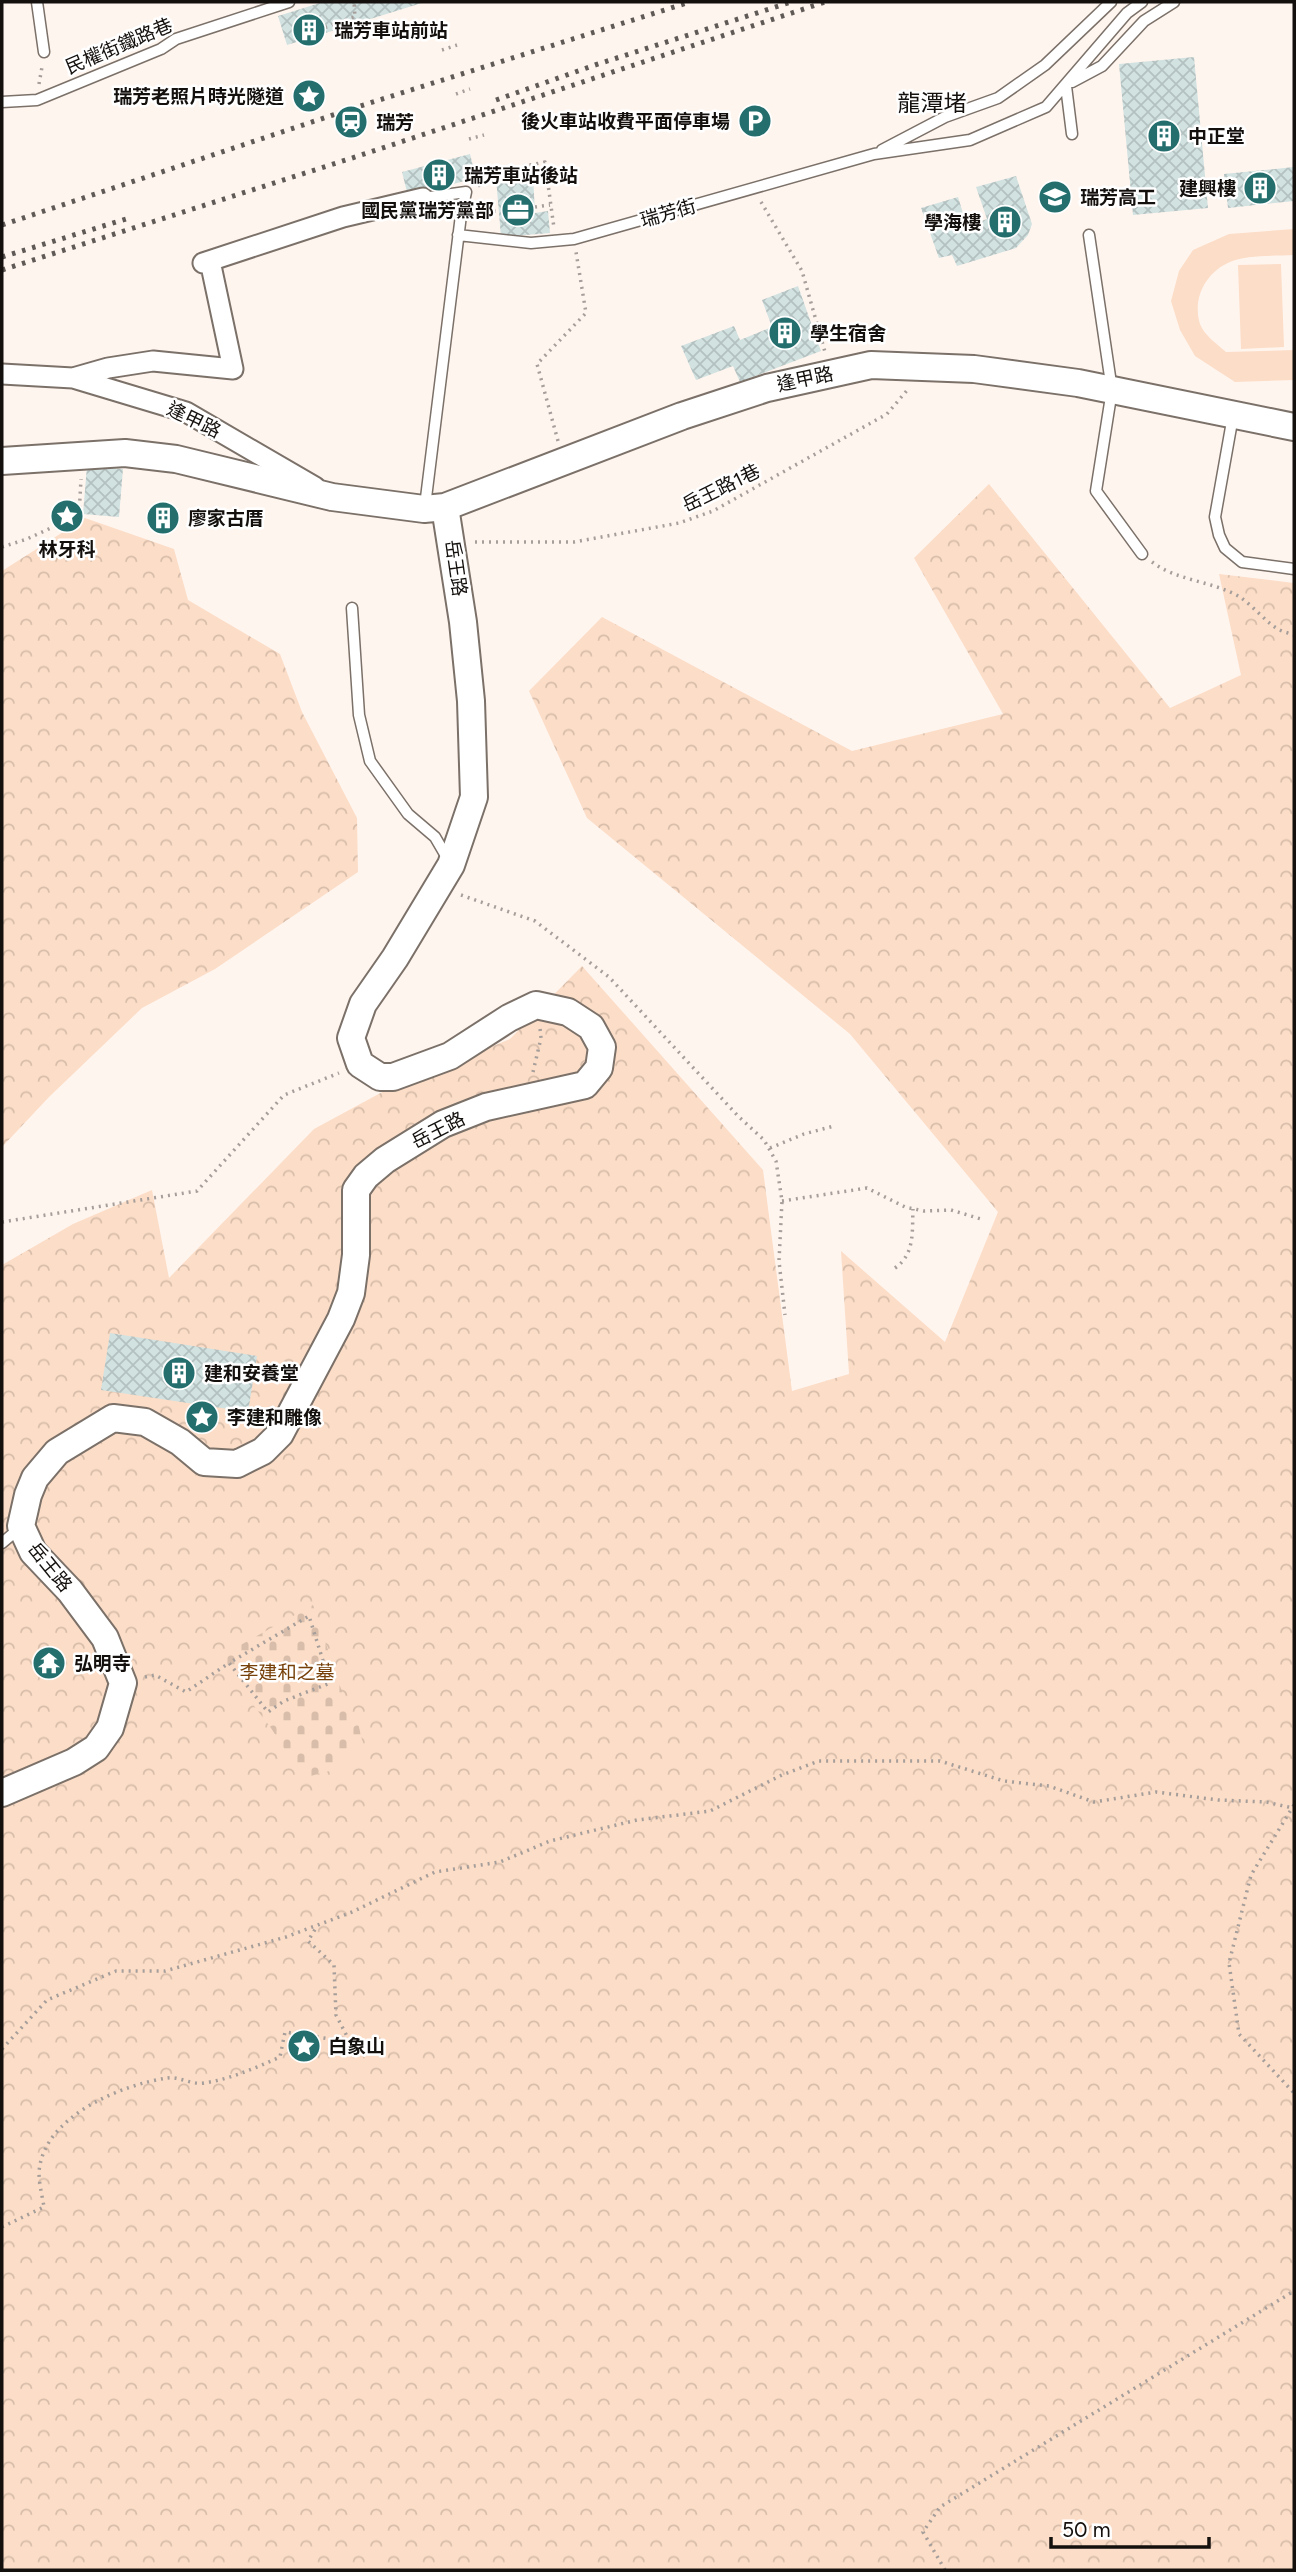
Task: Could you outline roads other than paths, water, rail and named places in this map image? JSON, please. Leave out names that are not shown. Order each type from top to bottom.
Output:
[{"type":"street","points":[[73,378],[108,368],[153,361],[233,369],[206,262],[343,216],[423,198]]},
{"type":"street","name":"逢甲路","points":[[2,461],[125,453],[176,459],[332,498],[435,508],[767,388],[871,365],[974,369],[1079,383],[1294,427]]},
{"type":"street","name":"逢甲路","points":[[2,374],[73,378],[186,412],[332,498]]},
{"type":"street","name":"岳王路","points":[[2,1793],[74,1762],[96,1748],[110,1728],[123,1683],[106,1638],[70,1591],[33,1552],[11,1535],[35,1478],[57,1452],[113,1418],[145,1422],[180,1442],[204,1462],[237,1464],[263,1451],[280,1434],[341,1319],[351,1293],[356,1255],[356,1190],[366,1176],[385,1160],[443,1124],[486,1107],[585,1086],[599,1068],[602,1048],[591,1027],[568,1012],[536,1005],[509,1018],[450,1056],[393,1077],[380,1077],[360,1064],[351,1038],[363,1004],[446,875],[474,797],[475,759],[466,649],[452,541],[435,508]]},
{"type":"lane","points":[[37,2],[44,52]]},
{"type":"lane","name":"民權街鐵路巷","points":[[2,102],[37,100],[161,49],[176,39],[289,2]]},
{"type":"lane","name":"瑞芳街","points":[[874,154],[945,117],[998,98],[1045,65],[1111,2]]},
{"type":"lane","name":"瑞芳街","points":[[458,235],[531,243],[574,239],[874,154],[970,140],[1046,107],[1128,13],[1142,2]]},
{"type":"lane","points":[[1072,134],[1066,86],[1102,66],[1144,22],[1174,2]]},
{"type":"lane","points":[[423,198],[466,192],[458,235],[435,508]]},
{"type":"lane","points":[[1089,235],[1112,390],[1096,491],[1142,554]]},
{"type":"lane","points":[[1233,415],[1215,517],[1219,535],[1226,548],[1242,562],[1294,569]]},
{"type":"lane","points":[[352,608],[359,715],[370,761],[408,814],[435,837],[446,875]]},
{"type":"railway","points":[[2,225],[357,107],[690,2]]},
{"type":"railway","points":[[496,100],[791,2]]},
{"type":"railway","points":[[2,270],[825,2]]},
{"type":"railway","points":[[2,257],[126,219]]},
{"type":"place","name":"瑞芳車站前站","points":[[309,30]]},
{"type":"place","name":"瑞芳老照片時光隧道","points":[[309,96]]},
{"type":"place","name":"後火車站收費平面停車場","points":[[755,121]]},
{"type":"place","name":"瑞芳","points":[[351,122]]},
{"type":"place","name":"中正堂","points":[[1164,136]]},
{"type":"place","name":"瑞芳車站後站","points":[[439,175]]},
{"type":"place","name":"建興樓","points":[[1260,188]]},
{"type":"place","name":"瑞芳高工","points":[[1055,197]]},
{"type":"place","name":"國民黨瑞芳黨部","points":[[518,210]]},
{"type":"place","name":"學海樓","points":[[1005,222]]},
{"type":"place","name":"學生宿舍","points":[[785,333]]},
{"type":"place","name":"林牙科","points":[[67,516]]},
{"type":"place","name":"廖家古厝","points":[[163,518]]},
{"type":"place","name":"建和安養堂","points":[[179,1373]]},
{"type":"place","name":"李建和雕像","points":[[202,1417]]},
{"type":"place","name":"弘明寺","points":[[49,1663]]},
{"type":"place","name":"白象山","points":[[304,2046]]},
{"type":"district","name":"龍潭堵","points":[[932,103]]},
{"type":"park label","name":"李建和之墓","points":[[287,1672]]}]
